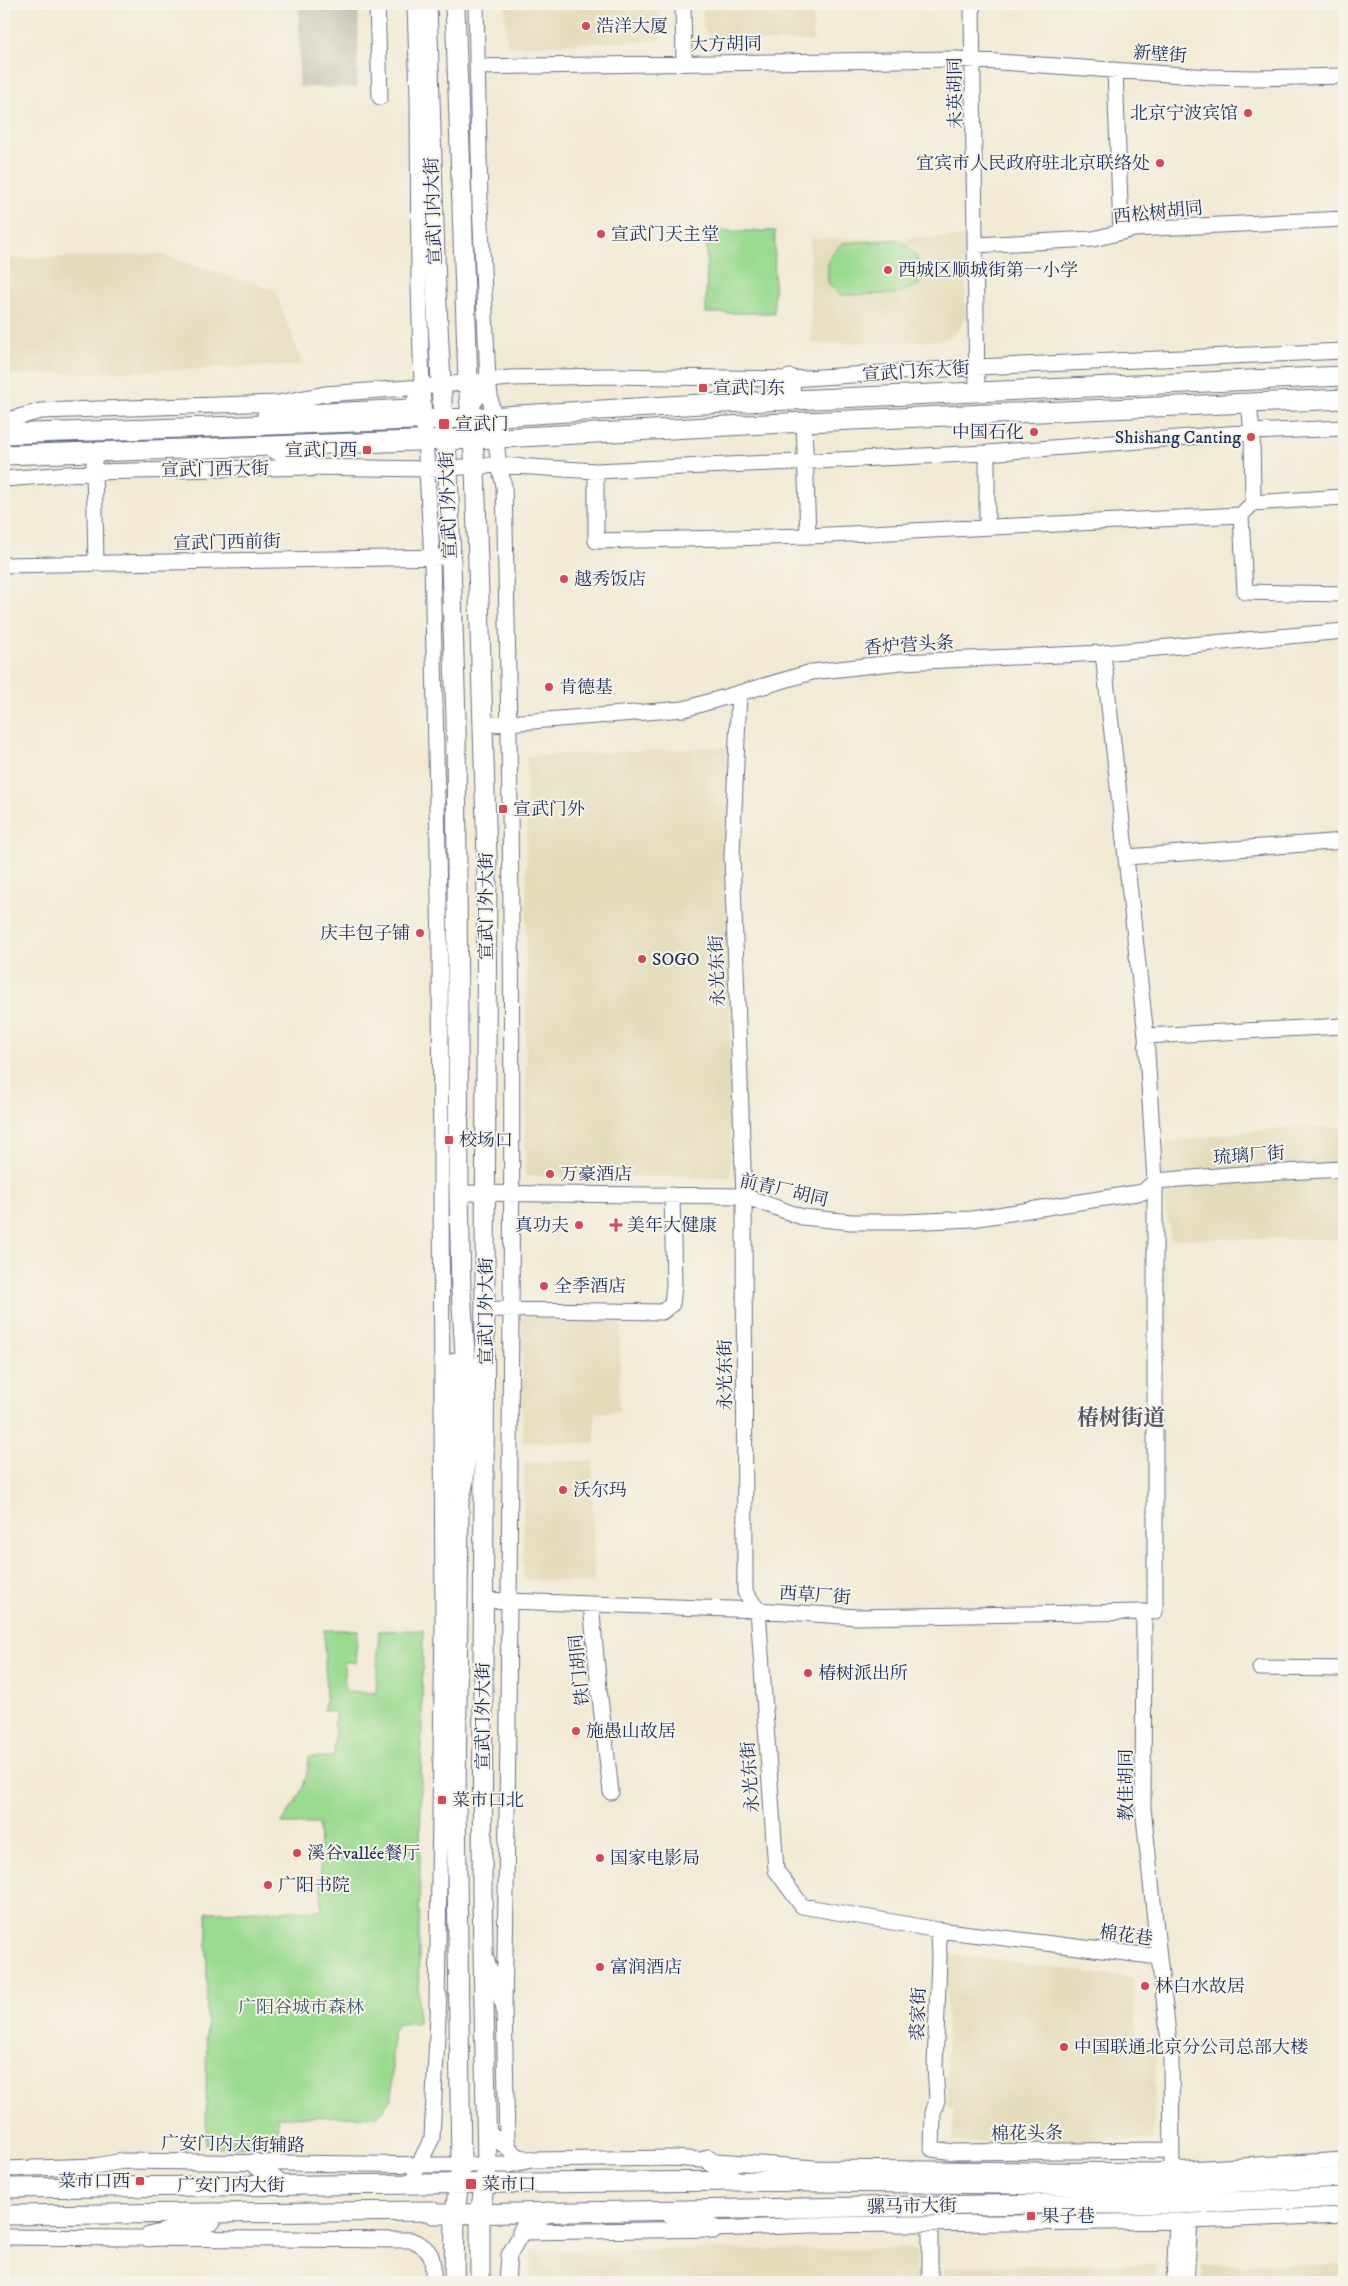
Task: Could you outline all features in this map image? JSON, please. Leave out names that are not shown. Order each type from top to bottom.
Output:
[{"type":"main road","name":"宣武门内大街","points":[[427,4],[436,288],[443,418]]},
{"type":"main road","name":"宣武门内大街","points":[[455,4],[470,413]]},
{"type":"main road","name":"宣武门东大街","points":[[417,413],[443,418],[470,413],[498,415],[1344,376]]},
{"type":"main road","points":[[790,379],[791,401]]},
{"type":"main road","points":[[804,422],[1344,399]]},
{"type":"main road","points":[[4,434],[417,413]]},
{"type":"main road","name":"宣武门外大街","points":[[470,413],[473,439],[487,857],[484,1600],[484,1954],[487,2165],[480,2214],[480,2282]]},
{"type":"main road","name":"宣武门外大街","points":[[443,418],[448,468],[441,557],[456,719],[459,1193],[461,1290],[468,1402],[464,1481],[459,1502],[456,1792],[462,2165],[455,2214],[454,2282]]},
{"type":"main road","name":"宣武门西大街","points":[[4,455],[501,438],[804,422]]},
{"type":"main road","points":[[272,447],[310,467]]},
{"type":"main road","points":[[708,2159],[736,2181]]},
{"type":"main road","points":[[255,2163],[280,2185]]},
{"type":"main road","points":[[951,2184],[983,2169]]},
{"type":"main road","points":[[1107,2170],[1134,2185]]},
{"type":"main road","name":"骡马市大街","points":[[459,2185],[736,2181],[1134,2185],[1344,2177]]},
{"type":"main road","name":"广安门内大街","points":[[4,2188],[459,2185]]},
{"type":"main road","name":"骡马市大街","points":[[480,2214],[1041,2204],[1178,2204],[1344,2196]]},
{"type":"main road","points":[[658,2210],[714,2229]]},
{"type":"main road","name":"广安门内大街","points":[[4,2216],[431,2211],[433,2214],[480,2214]]},
{"type":"main road","points":[[522,2232],[529,2222],[548,2212]]},
{"type":"main road","points":[[149,2237],[240,2213]]},
{"type":"street","points":[[377,4],[380,97]]},
{"type":"street","points":[[407,2185],[432,2138],[437,2005],[443,1617],[440,949],[441,557],[427,469],[426,440],[417,413],[422,387],[415,4]]},
{"type":"street","points":[[476,4],[488,380],[499,465],[504,486],[510,723],[512,1194],[510,1601],[504,2006],[507,2140],[510,2149]]},
{"type":"street","points":[[683,4],[684,63]]},
{"type":"street","name":"未英胡同","points":[[972,4],[977,392]]},
{"type":"street","name":"大方胡同","points":[[478,67],[974,60]]},
{"type":"street","name":"新壁街","points":[[974,60],[1254,78],[1344,76]]},
{"type":"street","points":[[1115,70],[1121,231]]},
{"type":"street","points":[[459,152],[479,128]]},
{"type":"street","name":"西松树胡同","points":[[975,245],[1093,239],[1121,231],[1344,219]]},
{"type":"street","name":"宣武门东大街","points":[[422,387],[488,380],[610,376],[790,379],[976,367],[1344,351]]},
{"type":"street","points":[[470,413],[488,380]]},
{"type":"street","points":[[4,422],[41,411],[278,404],[325,394],[422,387]]},
{"type":"street","points":[[1249,404],[1252,432],[1253,503]]},
{"type":"street","points":[[4,422],[417,413]]},
{"type":"street","points":[[804,422],[808,536]]},
{"type":"street","points":[[499,465],[596,470],[987,453],[1252,432],[1344,428]]},
{"type":"street","points":[[95,451],[96,563]]},
{"type":"street","points":[[987,453],[987,526]]},
{"type":"street","name":"宣武门西大街","points":[[4,480],[94,472],[310,467],[427,469],[499,465]]},
{"type":"street","points":[[596,470],[596,541],[808,536],[1241,515],[1253,503],[1344,498]]},
{"type":"street","points":[[1241,515],[1245,592],[1344,594]]},
{"type":"street","name":"宣武门西前街","points":[[4,565],[441,557]]},
{"type":"street","name":"香炉营头条","points":[[482,725],[684,709],[812,672],[901,662],[1103,652],[1344,631]]},
{"type":"street","name":"教佳胡同","points":[[1103,652],[1146,1036],[1156,1181],[1150,1612],[1143,1808],[1159,1957]]},
{"type":"street","name":"永光东街","points":[[739,693],[732,855],[744,1196],[745,1592],[758,1610],[776,1870],[802,1906],[938,1930]]},
{"type":"street","points":[[1127,857],[1344,841]]},
{"type":"street","points":[[1146,1036],[1344,1026]]},
{"type":"street","name":"琉璃厂街","points":[[1156,1181],[1242,1174],[1344,1169]]},
{"type":"street","name":"前青厂胡同","points":[[459,1193],[744,1196],[802,1217],[851,1222],[934,1221],[972,1220],[1143,1192],[1156,1181]]},
{"type":"street","points":[[486,1309],[662,1312],[672,1304],[674,1285],[672,1195]]},
{"type":"street","name":"西草厂街","points":[[484,1600],[758,1610],[857,1617],[1150,1612]]},
{"type":"street","name":"铁门胡同","points":[[592,1604],[599,1689],[611,1792]]},
{"type":"street","points":[[1260,1668],[1344,1669]]},
{"type":"street","name":"棉花巷","points":[[938,1930],[1159,1957],[1171,2058],[1172,2169]]},
{"type":"street","name":"裘家街","points":[[937,2100],[935,2066],[939,1958],[938,1930]]},
{"type":"street","points":[[437,2005],[443,1973],[459,1945]]},
{"type":"street","points":[[484,1954],[504,2006]]},
{"type":"street","name":"棉花头条","points":[[937,2100],[933,2113],[932,2149],[954,2152],[1172,2150]]},
{"type":"street","points":[[486,2131],[518,2156],[531,2160]]},
{"type":"street","points":[[398,2165],[425,2152]]},
{"type":"street","name":"骡马市大街","points":[[531,2160],[708,2159],[815,2168],[1107,2170],[1172,2169],[1344,2160]]},
{"type":"street","points":[[487,2165],[508,2165],[531,2160]]},
{"type":"street","name":"广安门内大街辅路","points":[[4,2169],[94,2166],[123,2161],[487,2165]]},
{"type":"street","name":"骡马市大街","points":[[522,2232],[714,2229],[811,2225],[1183,2221],[1344,2215]]},
{"type":"street","points":[[1174,2282],[1183,2221]]},
{"type":"street","points":[[1183,2221],[1186,2282]]},
{"type":"street","points":[[930,2224],[930,2282]]},
{"type":"street","points":[[507,2282],[509,2255],[522,2232]]},
{"type":"street","points":[[4,2237],[411,2240],[425,2247],[431,2255],[433,2259],[433,2282]]},
{"type":"shaded area","name":"浩洋大厦","points":[[505,4],[660,4],[661,41],[507,46]]},
{"type":"shaded area","points":[[703,4],[814,4],[813,41],[724,41],[714,39],[706,33],[703,26]]},
{"type":"shaded area","points":[[299,5],[359,5],[357,88],[299,87]]},
{"type":"shaded area","name":"西城区顺城街第一小学","points":[[966,237],[965,316],[960,329],[950,338],[937,341],[811,344],[810,239]]},
{"type":"shaded area","points":[[159,254],[275,290],[303,365],[4,376],[4,259]]},
{"type":"shaded area","points":[[730,747],[730,1177],[525,1176],[527,756]]},
{"type":"shaded area","points":[[1344,1127],[1344,1239],[1171,1239],[1160,1169],[1161,1143],[1277,1128]]},
{"type":"shaded area","points":[[521,1317],[621,1319],[619,1411],[595,1413],[595,1443],[523,1442]]},
{"type":"shaded area","name":"沃尔玛","points":[[592,1461],[594,1582],[523,1580],[524,1462]]},
{"type":"shaded area","name":"中国联通北京分公司总部大楼","points":[[946,1953],[1133,1978],[1136,2039],[1157,2039],[1153,2141],[952,2142],[953,2108],[947,2107]]},
{"type":"shaded area","points":[[916,2249],[916,2282],[530,2282],[531,2250]]},
{"type":"shaded area","points":[[1157,2264],[1157,2282],[944,2282],[944,2267]]},
{"type":"shaded area","points":[[1344,2264],[1344,2282],[1201,2282],[1202,2265]]},
{"type":"green space","points":[[707,231],[775,231],[774,313],[706,313]]},
{"type":"green space","points":[[897,240],[908,247],[917,259],[920,270],[919,285],[896,294],[841,295],[828,283],[828,260],[842,243]]},
{"type":"green space","name":"广阳谷城市森林","points":[[324,1630],[358,1630],[355,1662],[344,1662],[345,1691],[376,1693],[379,1631],[423,1630],[418,2023],[399,2024],[392,2031],[392,2099],[377,2116],[278,2117],[277,2147],[206,2147],[207,1912],[322,1910],[319,1824],[281,1824],[300,1793],[306,1777],[309,1757],[334,1757],[335,1712],[324,1710],[326,1691]]},
{"type":"place","name":"浩洋大厦","points":[[586,26]]},
{"type":"place","name":"北京宁波宾馆","points":[[1248,113]]},
{"type":"place","name":"宜宾市人民政府驻北京联络处","points":[[1160,163]]},
{"type":"place","name":"宣武门天主堂","points":[[601,234]]},
{"type":"place","name":"西城区顺城街第一小学","points":[[888,270]]},
{"type":"place","name":"宣武门东","points":[[703,388]]},
{"type":"place","name":"宣武门","points":[[444,424]]},
{"type":"place","name":"中国石化","points":[[1034,432]]},
{"type":"place","name":"Shishang Canting","points":[[1251,437]]},
{"type":"place","name":"宣武门西","points":[[367,450]]},
{"type":"place","name":"越秀饭店","points":[[564,579]]},
{"type":"place","name":"肯德基","points":[[549,687]]},
{"type":"place","name":"宣武门外","points":[[503,809]]},
{"type":"place","name":"庆丰包子铺","points":[[420,933]]},
{"type":"place","name":"SOGO","points":[[642,959]]},
{"type":"place","name":"校场口","points":[[449,1140]]},
{"type":"place","name":"万豪酒店","points":[[550,1174]]},
{"type":"place","name":"真功夫","points":[[579,1225]]},
{"type":"place","name":"美年大健康","points":[[616,1225]]},
{"type":"place","name":"全季酒店","points":[[544,1286]]},
{"type":"place","name":"沃尔玛","points":[[563,1490]]},
{"type":"place","name":"椿树派出所","points":[[808,1673]]},
{"type":"place","name":"施愚山故居","points":[[576,1731]]},
{"type":"place","name":"菜市口北","points":[[442,1800]]},
{"type":"place","name":"溪谷vallée餐厅","points":[[297,1853]]},
{"type":"place","name":"国家电影局","points":[[600,1858]]},
{"type":"place","name":"广阳书院","points":[[268,1885]]},
{"type":"place","name":"富润酒店","points":[[600,1967]]},
{"type":"place","name":"林白水故居","points":[[1145,1986]]},
{"type":"place","name":"中国联通北京分公司总部大楼","points":[[1064,2047]]},
{"type":"place","name":"菜市口西","points":[[140,2181]]},
{"type":"place","name":"菜市口","points":[[471,2184]]},
{"type":"place","name":"果子巷","points":[[1031,2216]]},
{"type":"district","name":"椿树街道","points":[[1121,1417]]}]
